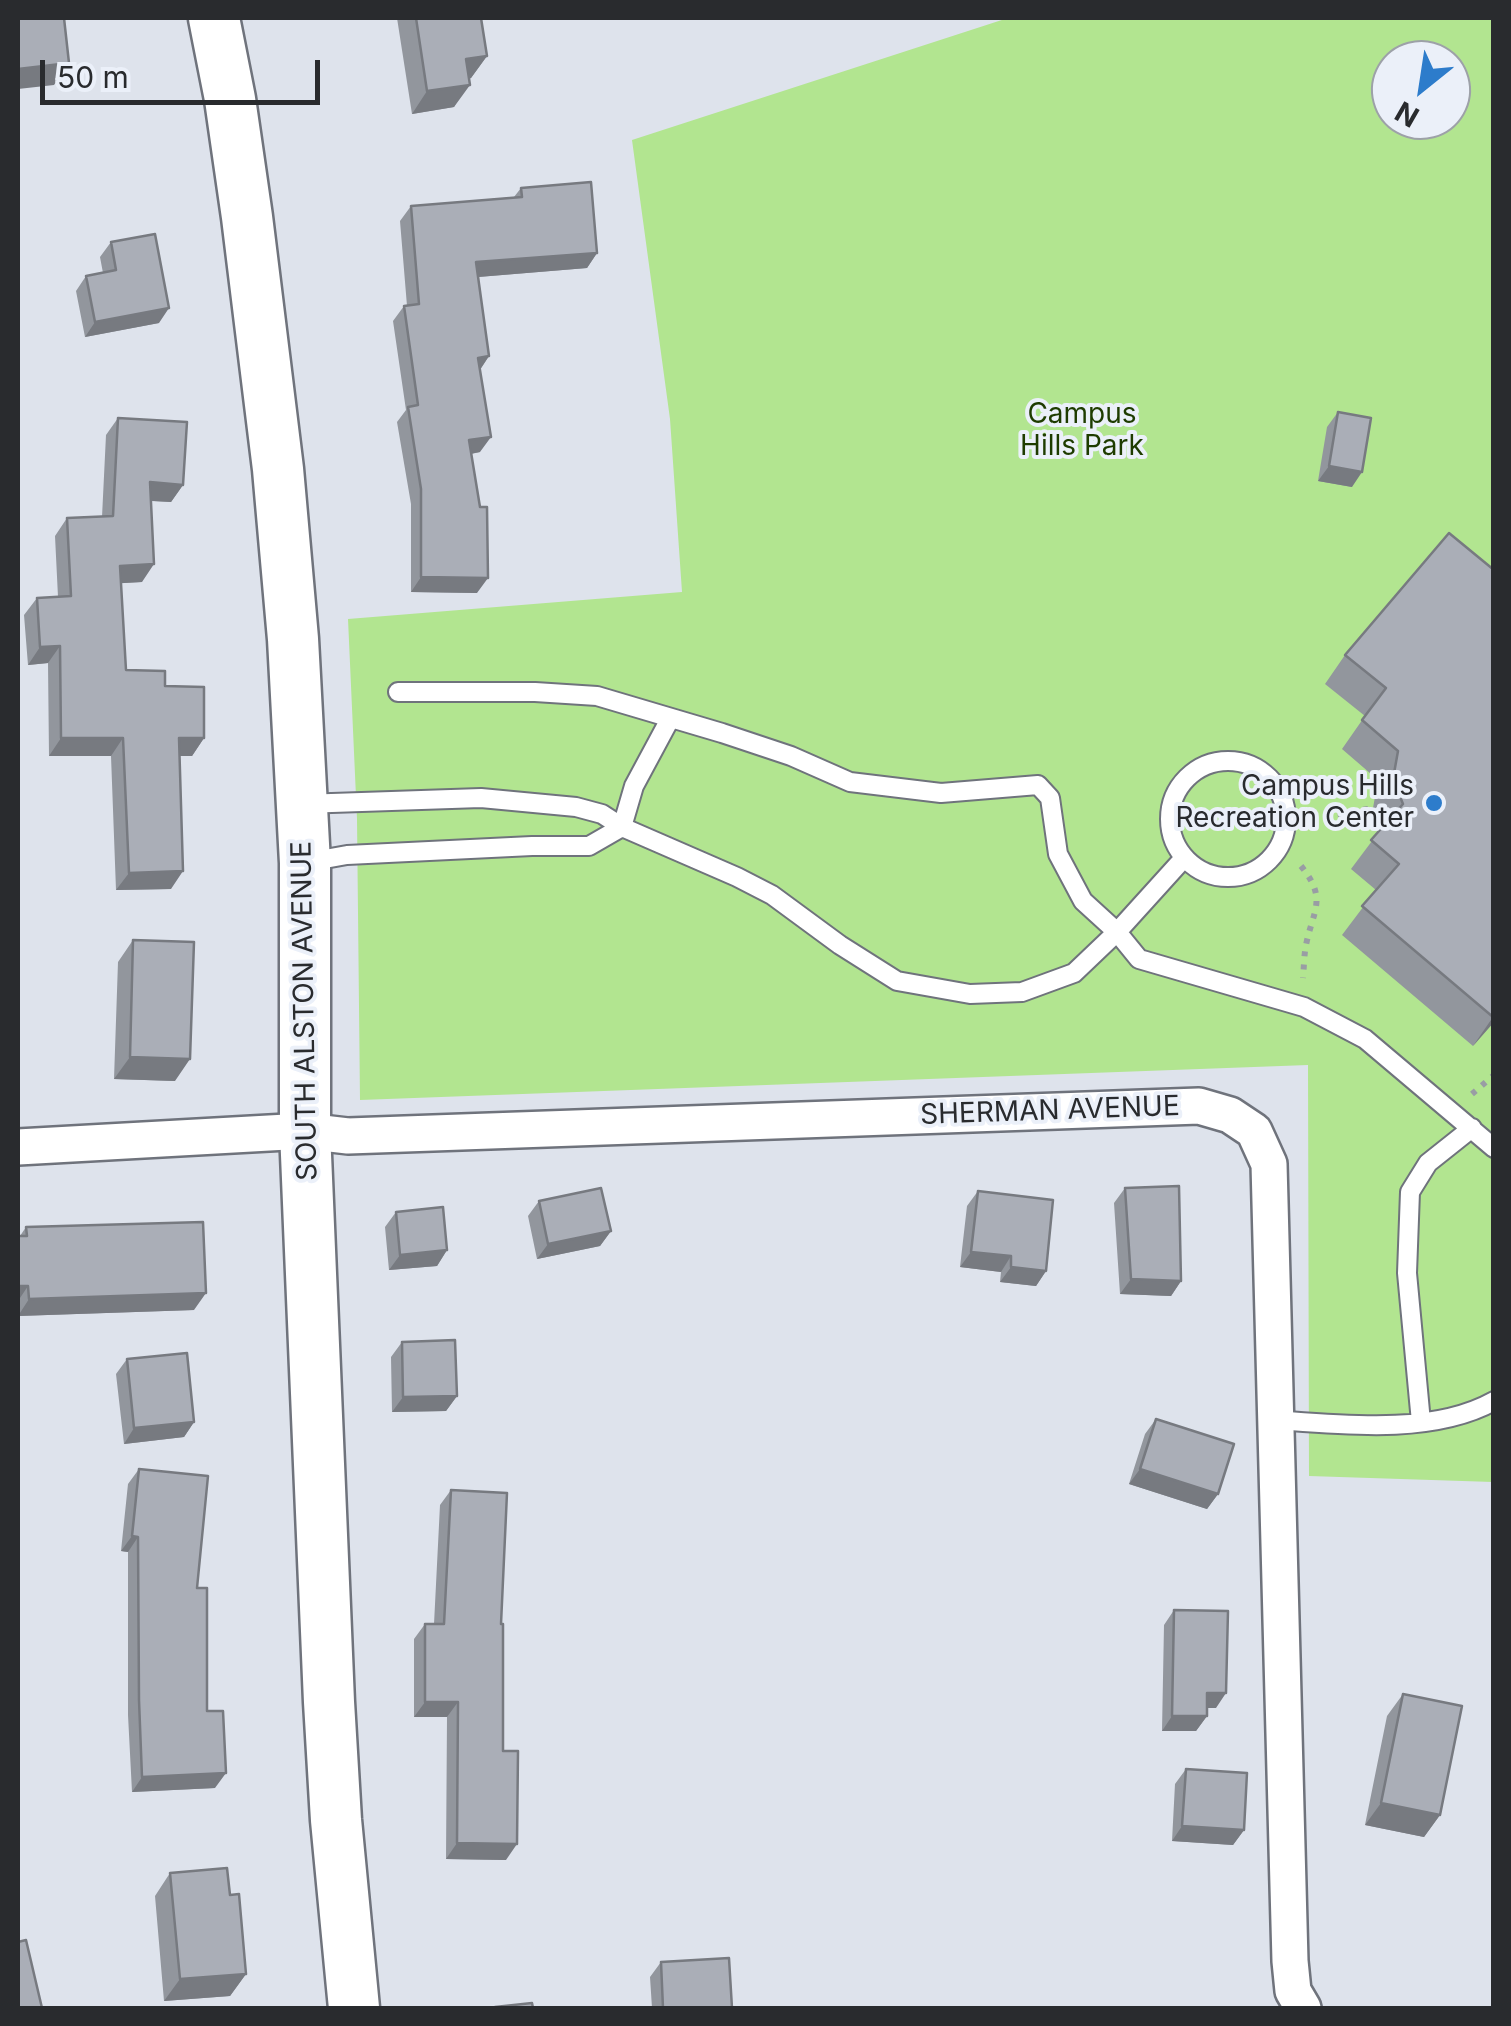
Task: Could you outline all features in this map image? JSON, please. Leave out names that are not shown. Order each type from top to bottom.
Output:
[{"type":"street","name":"SOUTH ALSTON AVENUE","points":[[214,18],[248,217],[292,622],[305,863],[305,1131],[330,1722],[354,2008]]},
{"type":"street","name":"SHERMAN AVENUE","points":[[18,1146],[305,1131],[348,1136],[1199,1106],[1230,1115],[1254,1131],[1269,1164],[1290,1961],[1293,1991],[1303,2008]]},
{"type":"lane","points":[[398,692],[597,696],[791,756],[850,782],[941,793],[1038,785],[1050,798],[1058,854],[1083,901],[1139,958],[1304,1006],[1365,1039],[1494,1148]]},
{"type":"lane","points":[[305,863],[347,856],[588,846],[622,827],[634,786],[670,719]]},
{"type":"lane","points":[[1221,760],[1255,767],[1276,786],[1286,813],[1282,839],[1269,860],[1244,875],[1224,877],[1202,871],[1184,858],[1173,841],[1169,824],[1170,804],[1183,781],[1204,765],[1221,760]]},
{"type":"lane","points":[[302,804],[481,798],[576,806],[602,814],[622,827],[737,876],[772,895],[840,945],[897,980],[970,994],[1022,992],[1074,973],[1184,858]]},
{"type":"lane","points":[[1421,1422],[1407,1273],[1410,1192],[1428,1162],[1472,1128]]},
{"type":"lane","points":[[1276,1420],[1395,1426],[1446,1418],[1494,1401]]},
{"type":"path","points":[[1286,813],[1303,818],[1373,808]]},
{"type":"path","points":[[1301,866],[1311,878],[1316,912],[1306,945],[1303,979],[1316,984]]},
{"type":"green space","name":"Campus Hills Park","points":[[1008,18],[1493,18],[1493,1482],[1309,1476],[1308,1065],[360,1100],[357,819],[348,619],[682,592],[670,419],[632,140]]},
{"type":"building","points":[[18,18],[64,18],[69,63],[18,69]]},
{"type":"building","points":[[416,18],[481,18],[487,56],[466,59],[470,85],[427,91]]},
{"type":"building","points":[[591,182],[597,253],[476,262],[489,356],[478,358],[491,437],[469,440],[480,507],[487,507],[488,578],[421,577],[421,489],[408,407],[418,405],[404,306],[419,304],[411,206],[522,197],[521,188]]},
{"type":"building","points":[[155,234],[169,308],[95,322],[86,276],[116,270],[111,242]]},
{"type":"building","points":[[1338,412],[1371,418],[1362,472],[1329,466]]},
{"type":"building","points":[[118,418],[187,422],[183,485],[150,482],[154,564],[120,566],[126,670],[165,671],[165,686],[204,687],[204,738],[179,738],[183,871],[129,873],[123,738],[61,738],[60,646],[40,647],[37,598],[71,596],[67,518],[113,516]]},
{"type":"building","name":"Campus Hills Recreation Center","points":[[1449,533],[1494,570],[1493,1017],[1362,906],[1399,864],[1371,840],[1403,804],[1393,779],[1398,751],[1362,720],[1386,688],[1345,655]]},
{"type":"building","points":[[133,940],[194,942],[190,1059],[130,1057]]},
{"type":"building","points":[[1179,1186],[1181,1281],[1131,1279],[1125,1188]]},
{"type":"building","points":[[601,1188],[611,1231],[548,1244],[539,1201]]},
{"type":"building","points":[[978,1191],[1053,1200],[1046,1271],[1011,1267],[1011,1256],[971,1252]]},
{"type":"building","points":[[443,1207],[447,1250],[400,1255],[396,1212]]},
{"type":"building","points":[[203,1222],[206,1293],[29,1299],[28,1286],[18,1286],[18,1236],[27,1236],[26,1227]]},
{"type":"building","points":[[455,1340],[457,1396],[403,1397],[402,1342]]},
{"type":"building","points":[[187,1353],[194,1422],[134,1428],[127,1359]]},
{"type":"building","points":[[1156,1419],[1234,1444],[1218,1494],[1140,1469]]},
{"type":"building","points":[[139,1469],[208,1476],[197,1588],[207,1588],[207,1711],[223,1711],[226,1773],[142,1777],[138,1537],[132,1536]]},
{"type":"building","points":[[451,1490],[507,1493],[501,1624],[503,1751],[518,1751],[517,1844],[457,1843],[458,1702],[425,1702],[425,1624],[444,1624]]},
{"type":"building","points":[[1174,1610],[1228,1611],[1226,1693],[1207,1693],[1207,1716],[1172,1716]]},
{"type":"building","points":[[1403,1694],[1462,1706],[1440,1815],[1381,1803]]},
{"type":"building","points":[[1186,1769],[1247,1773],[1244,1830],[1182,1826]]},
{"type":"building","points":[[227,1868],[230,1895],[239,1894],[246,1974],[180,1979],[170,1873]]},
{"type":"building","points":[[26,1940],[42,2008],[18,2008],[18,1942]]},
{"type":"building","points":[[729,1958],[732,2008],[663,2008],[661,1962]]},
{"type":"building","points":[[532,2003],[533,2008],[495,2007]]},
{"type":"place","name":"Campus Hills Recreation Center","points":[[1434,803]]}]
